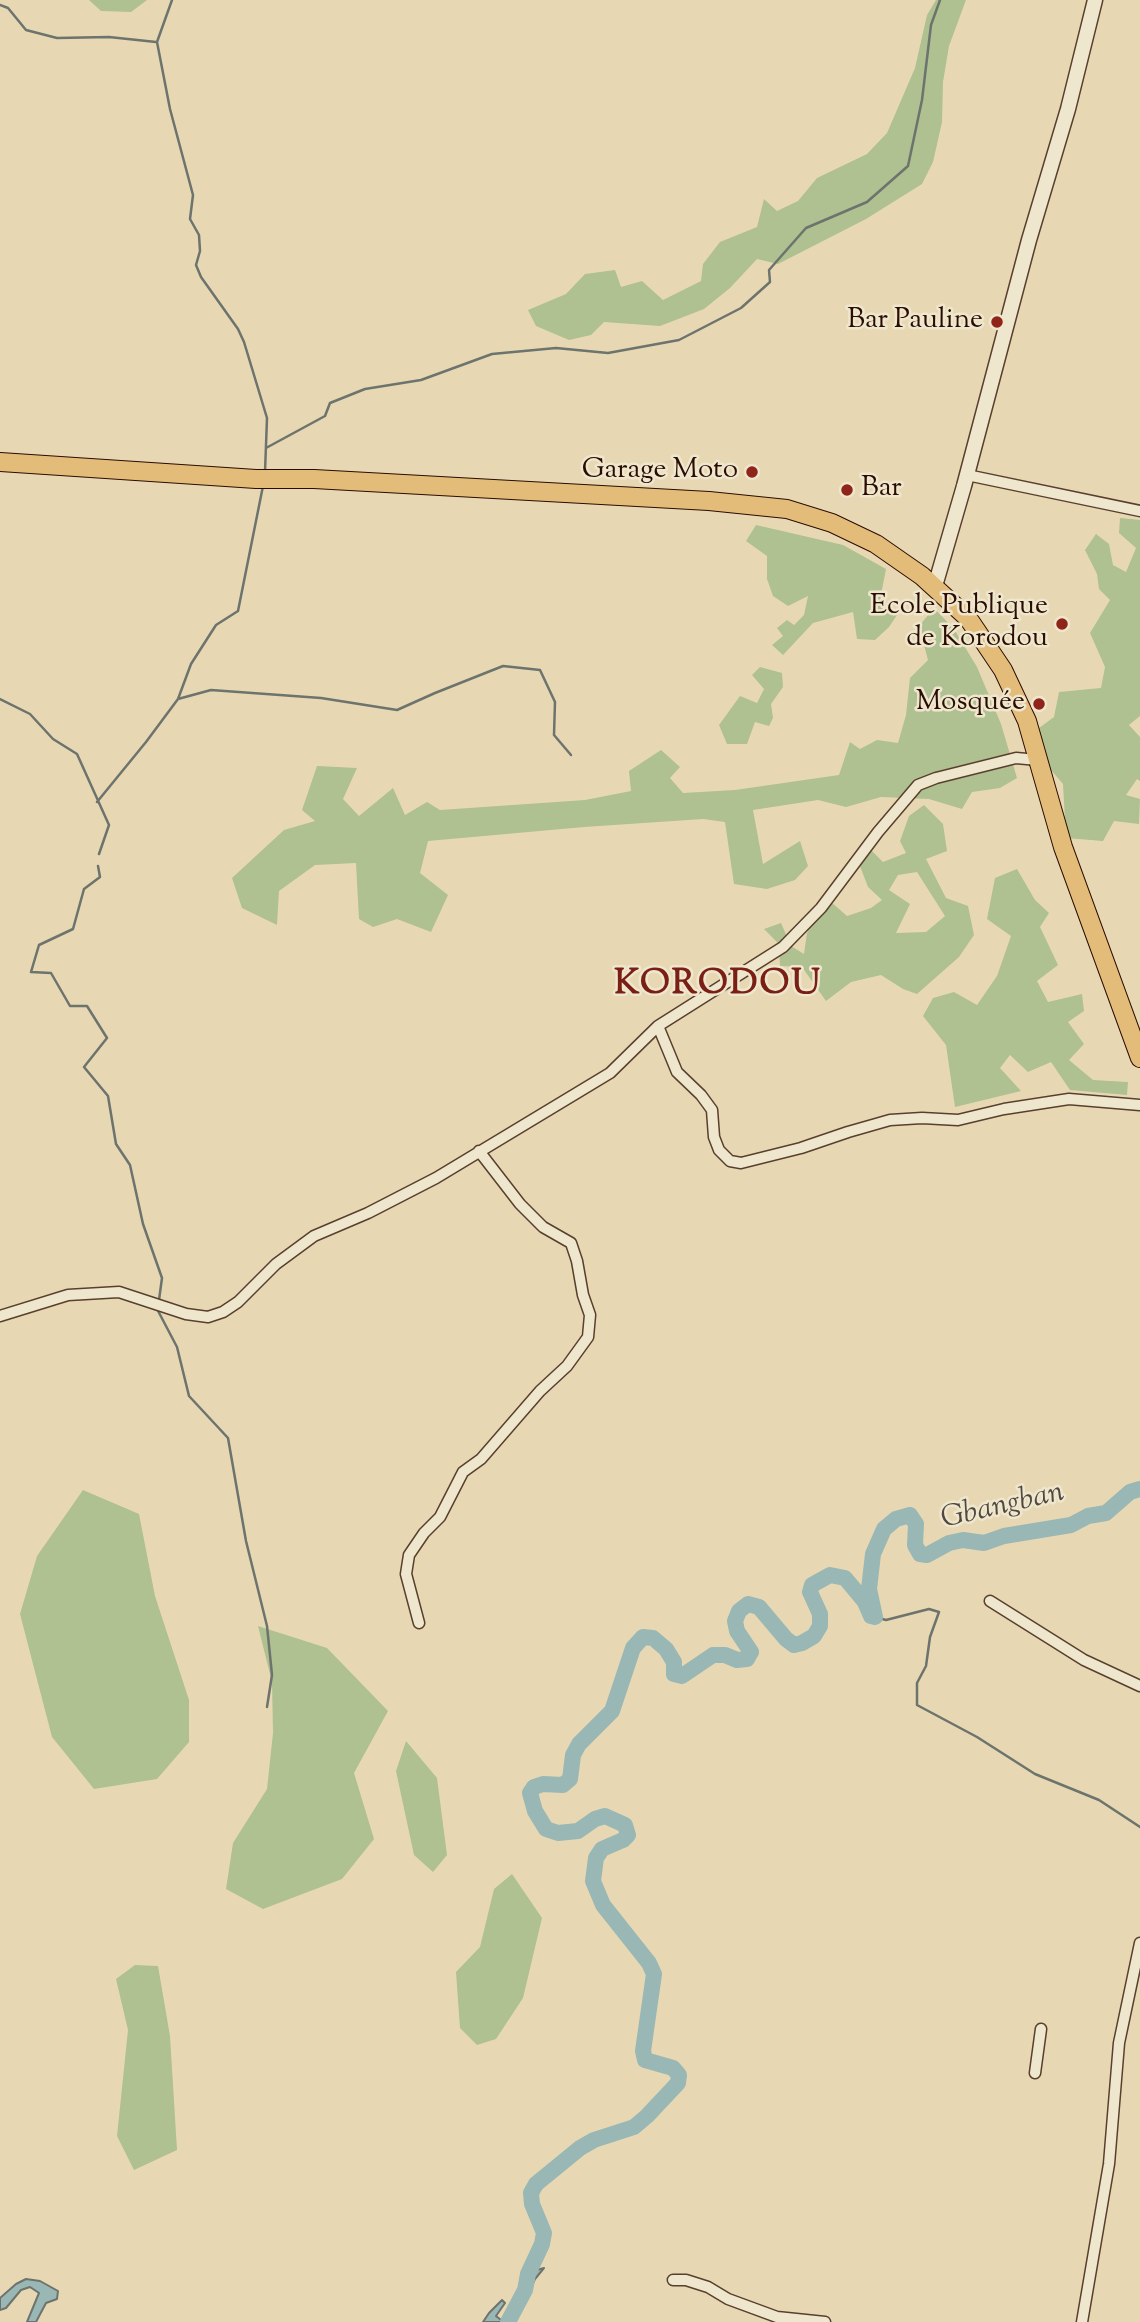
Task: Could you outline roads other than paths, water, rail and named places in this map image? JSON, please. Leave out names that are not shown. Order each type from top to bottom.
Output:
[{"type":"highway","points":[[0,462],[256,479],[314,479],[709,502],[787,509],[832,523],[876,544],[935,586],[968,618],[1003,670],[1027,721],[1063,847],[1140,1058]]},
{"type":"street","points":[[935,586],[1029,240],[1068,109],[1095,0]]},
{"type":"street","points":[[967,475],[1140,512]]},
{"type":"street","points":[[0,1316],[68,1295],[119,1292],[186,1314],[208,1317],[223,1312],[238,1302],[276,1264],[314,1236],[412,1190],[610,1073],[657,1026],[783,947],[821,908],[878,832],[918,785],[1016,758],[1038,760]]},
{"type":"street","points":[[657,1026],[677,1072],[712,1110],[713,1137],[719,1150],[730,1161],[741,1163],[801,1148],[890,1120],[958,1120],[1003,1109],[1069,1099],[1140,1105]]},
{"type":"street","points":[[419,1623],[406,1574],[409,1555],[424,1533],[440,1517],[463,1472],[481,1459],[540,1391],[567,1366],[587,1336],[589,1326],[590,1315],[583,1295],[578,1261],[571,1243],[543,1227],[520,1204],[479,1151]]},
{"type":"street","points":[[990,1601],[1084,1660],[1140,1686]]},
{"type":"street","points":[[1082,2322],[1109,2164],[1119,2043],[1140,1943]]},
{"type":"street","points":[[1035,2073],[1041,2029]]},
{"type":"street","points":[[673,2280],[686,2280],[709,2287],[728,2299],[777,2317],[825,2322]]},
{"type":"water","points":[[544,2268],[535,2279],[515,2322],[483,2322],[502,2300],[505,2303],[496,2316],[501,2320],[506,2317],[519,2295],[522,2274]]},
{"type":"water","points":[[26,2279],[40,2281],[58,2291],[57,2299],[46,2303],[36,2322],[27,2322],[39,2293],[30,2287],[21,2290],[6,2308],[0,2310],[0,2298]]},
{"type":"waterway","points":[[172,0],[157,42],[170,109],[193,195],[190,219],[199,235],[200,251],[196,265],[201,277],[238,329],[244,342],[267,418],[265,472]]},
{"type":"waterway","points":[[266,448],[325,416],[330,403],[365,389],[421,380],[492,354],[556,348],[608,353],[679,340],[741,308],[770,282],[769,270],[806,228],[867,202],[908,166],[922,100],[931,25],[940,0]]},
{"type":"waterway","points":[[0,5],[8,8],[26,30],[57,38],[109,37],[156,42]]},
{"type":"waterway","points":[[97,802],[178,699],[191,664],[216,625],[238,611],[263,486]]},
{"type":"waterway","points":[[178,699],[211,690],[321,698],[397,710],[503,666],[540,670],[555,702],[554,735],[571,755]]},
{"type":"waterway","points":[[0,699],[30,714],[53,739],[77,754],[109,825],[99,854]]},
{"type":"waterway","points":[[98,866],[100,877],[84,889],[73,929],[39,945],[31,972],[51,973],[70,1006],[87,1006],[107,1038],[84,1067],[108,1096],[116,1144],[130,1165],[143,1224],[162,1278],[159,1300]]},
{"type":"waterway","points":[[156,1307],[177,1347],[189,1396],[228,1438],[246,1541],[267,1626],[272,1675],[267,1707]]},
{"type":"waterway","name":"Gbangban","points":[[508,2322],[525,2290],[528,2274],[542,2244],[544,2233],[532,2204],[531,2193],[536,2184],[580,2148],[594,2140],[634,2127],[678,2083],[679,2075],[673,2068],[645,2060],[643,2051],[654,1974],[649,1963],[603,1905],[593,1881],[596,1858],[602,1849],[628,1835],[625,1825],[605,1816],[595,1819],[578,1831],[558,1833],[546,1829],[535,1811],[530,1793],[534,1787],[543,1784],[563,1785],[570,1779],[573,1755],[579,1744],[612,1711],[633,1648],[643,1637],[653,1638],[666,1649],[674,1662],[674,1674],[682,1676],[713,1655],[725,1655],[737,1660],[747,1659],[751,1652],[737,1631],[735,1621],[739,1611],[748,1604],[759,1607],[794,1645],[802,1643],[814,1636],[820,1626],[820,1614],[810,1592],[812,1585],[830,1575],[845,1578],[865,1602],[871,1616],[875,1617],[869,1589],[873,1554],[884,1529],[896,1519],[910,1515],[916,1524],[915,1545],[920,1554],[927,1555],[949,1543],[963,1540],[984,1543],[1004,1536],[1071,1525],[1088,1516],[1106,1513],[1130,1492],[1140,1489]]},
{"type":"waterway","points":[[875,1617],[886,1620],[929,1609],[939,1612],[930,1637],[926,1666],[917,1683],[917,1705],[977,1737],[1035,1774],[1099,1800],[1140,1827]]},
{"type":"place","name":"Bar Pauline","points":[[997,322]]},
{"type":"place","name":"Garage Moto","points":[[752,472]]},
{"type":"place","name":"Bar","points":[[847,490]]},
{"type":"place","name":"Ecole Publique de Korodou","points":[[1062,624]]},
{"type":"place","name":"Mosquée","points":[[1039,704]]},
{"type":"district","name":"KORODOU","points":[[718,987]]}]
